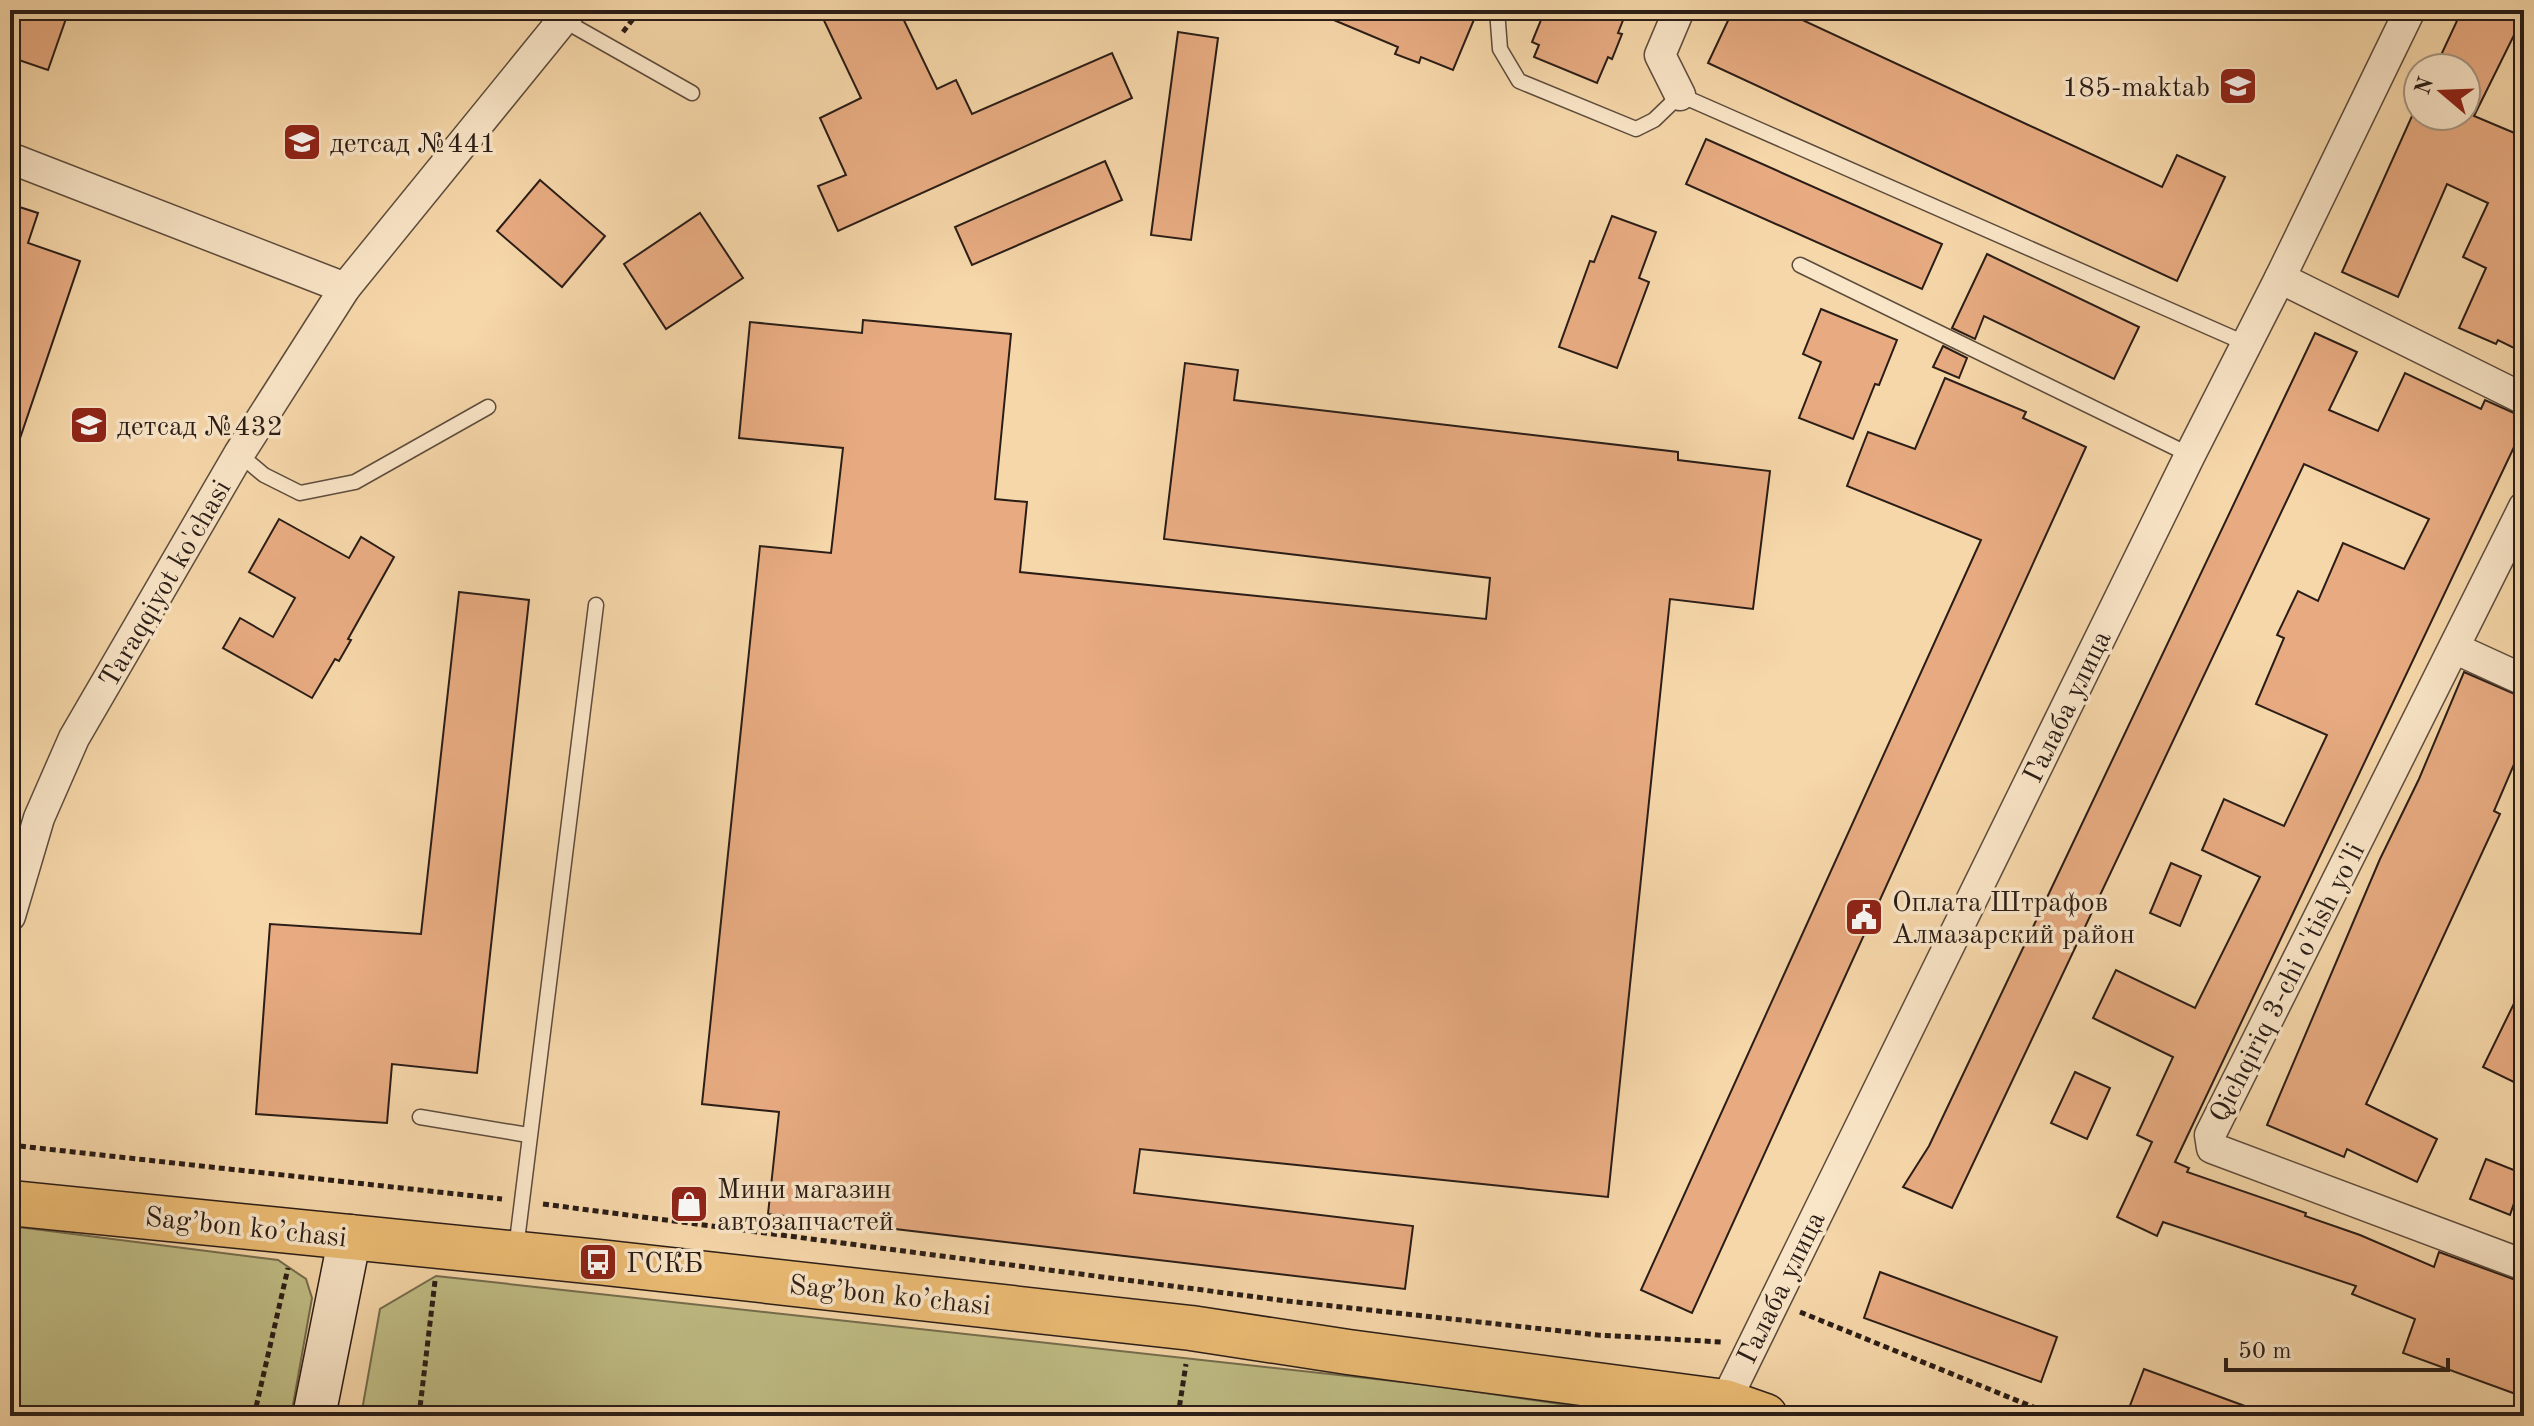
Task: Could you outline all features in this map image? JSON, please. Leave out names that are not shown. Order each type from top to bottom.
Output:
[{"type":"main road","name":"Sag’bon ko’chasi","points":[[10,1203],[516,1253],[1191,1328],[1725,1402],[1765,1416]]},
{"type":"main road","points":[[314,1416],[362,1238]]},
{"type":"main road","points":[[339,1416],[362,1238]]},
{"type":"street","points":[[1679,10],[1660,55],[1680,95]]},
{"type":"street","name":"Галаба улица","points":[[1725,1402],[2410,10]]},
{"type":"street","name":"Taraqqiyot ko'chasi","points":[[10,916],[39,818],[74,738],[239,454],[345,288],[567,15]]},
{"type":"street","points":[[10,158],[345,288]]},
{"type":"street","points":[[2280,278],[2524,399]]},
{"type":"street","name":"Qichqiriq 3-chi o'tish yo'li","points":[[2524,507],[2210,1135],[2212,1148],[2524,1265]]},
{"type":"street","points":[[2454,648],[2524,680]]},
{"type":"lane","points":[[1497,10],[1500,49],[1519,81],[1636,129],[1654,120],[1680,95],[2247,344]]},
{"type":"lane","points":[[567,15],[692,93]]},
{"type":"lane","points":[[1800,265],[2190,455]]},
{"type":"lane","points":[[239,454],[264,475],[300,493],[355,482],[488,407]]},
{"type":"lane","points":[[516,1253],[528,1135],[596,605]]},
{"type":"lane","points":[[420,1117],[528,1135]]},
{"type":"path","points":[[10,1145],[522,1201],[1287,1301],[1598,1335],[1754,1344]]},
{"type":"path","points":[[254,1416],[288,1268]]},
{"type":"path","points":[[419,1416],[436,1276]]},
{"type":"path","points":[[1775,1301],[2055,1416]]},
{"type":"path","points":[[1178,1416],[1187,1359]]},
{"type":"shaded area","points":[[10,1226],[278,1260],[306,1279],[312,1298],[291,1416],[10,1416]]},
{"type":"shaded area","points":[[436,1276],[1430,1385],[1643,1416],[361,1416],[380,1309]]},
{"type":"building","points":[[10,10],[69,10],[48,70],[10,57]]},
{"type":"building","points":[[819,10],[899,10],[937,89],[956,80],[972,114],[1112,53],[1132,98],[838,231],[818,186],[846,175],[820,118],[861,98]]},
{"type":"building","points":[[1310,10],[1478,10],[1453,70],[1421,57],[1419,63],[1395,54],[1398,47]]},
{"type":"building","points":[[1545,10],[1627,10],[1612,59],[1608,57],[1597,83],[1534,57],[1539,45],[1532,42]]},
{"type":"building","points":[[1733,10],[1781,10],[2162,187],[2177,155],[2225,177],[2177,281],[1708,63]]},
{"type":"building","points":[[2462,10],[2524,10],[2482,100],[2482,52],[2442,52]]},
{"type":"building","points":[[1178,32],[1218,38],[1191,240],[1151,235]]},
{"type":"building","points":[[2482,119],[2524,137],[2524,210],[2516,228],[2524,232],[2524,353],[2498,340],[2496,344],[2459,328],[2486,268],[2463,257],[2488,203],[2447,184],[2398,297],[2342,272],[2405,132],[2482,132]]},
{"type":"building","points":[[1706,139],[1942,244],[1922,289],[1686,184]]},
{"type":"building","points":[[1105,161],[1122,200],[972,265],[955,227]]},
{"type":"building","points":[[540,180],[605,236],[562,287],[497,231]]},
{"type":"building","points":[[10,204],[38,213],[28,243],[80,261],[14,456],[10,455]]},
{"type":"building","points":[[700,213],[743,278],[666,329],[624,264]]},
{"type":"building","points":[[1612,216],[1656,232],[1639,278],[1649,282],[1617,368],[1559,347],[1590,261],[1594,262]]},
{"type":"building","points":[[1987,254],[2139,327],[2114,379],[1984,316],[1975,339],[1952,328]]},
{"type":"building","points":[[1821,309],[1897,340],[1853,439],[1799,418],[1821,362],[1803,354]]},
{"type":"building","points":[[863,320],[1011,334],[995,499],[1027,502],[1020,572],[1486,619],[1490,578],[1164,539],[1185,363],[1238,370],[1234,400],[1678,452],[1678,460],[1770,471],[1753,609],[1670,599],[1608,1197],[1140,1149],[1134,1193],[1413,1226],[1405,1289],[768,1214],[779,1112],[702,1104],[760,546],[831,553],[843,448],[739,438],[750,322],[862,333]]},
{"type":"building","points":[[2315,333],[2357,352],[2329,410],[2378,431],[2405,373],[2481,409],[2485,400],[2523,417],[2524,426],[2175,1162],[2189,1168],[2187,1172],[2306,1213],[2305,1216],[2360,1235],[2434,1267],[2439,1252],[2524,1283],[2524,1397],[2403,1353],[2415,1319],[2352,1294],[2356,1286],[2163,1222],[2157,1236],[2117,1217],[2152,1142],[2137,1135],[2173,1057],[2093,1018],[2116,970],[2195,1008],[2260,877],[2202,850],[2224,799],[2284,826],[2327,735],[2256,704],[2284,638],[2277,635],[2298,591],[2318,601],[2343,543],[2404,569],[2429,519],[2304,464],[1952,1208],[1903,1187],[1929,1146]]},
{"type":"building","points":[[1943,346],[1967,358],[1959,378],[1933,367]]},
{"type":"building","points":[[1945,378],[2026,412],[2023,418],[2086,447],[1692,1313],[1641,1290],[1981,540],[1847,486],[1868,432],[1915,449]]},
{"type":"building","points":[[279,519],[349,558],[361,537],[394,557],[339,661],[335,659],[312,698],[223,648],[240,618],[273,637],[295,598],[249,572]]},
{"type":"building","points":[[459,592],[529,600],[477,1073],[392,1064],[387,1123],[256,1114],[270,924],[421,934]]},
{"type":"building","points":[[2464,672],[2524,698],[2524,741],[2494,811],[2500,814],[2366,1104],[2437,1139],[2417,1182],[2347,1149],[2344,1157],[2267,1125],[2380,859],[2419,779]]},
{"type":"building","points":[[2171,863],[2201,876],[2180,926],[2150,913]]},
{"type":"building","points":[[2524,983],[2524,1087],[2483,1067]]},
{"type":"building","points":[[2075,1072],[2110,1088],[2087,1139],[2051,1123]]},
{"type":"building","points":[[2486,1159],[2524,1174],[2510,1215],[2470,1199]]},
{"type":"building","points":[[1880,1272],[2057,1337],[2041,1382],[1864,1318]]},
{"type":"building","points":[[2144,1369],[2264,1413],[2264,1416],[2126,1416]]},
{"type":"place","name":"185-maktab","points":[[2238,86]]},
{"type":"place","name":"детсад №441","points":[[302,142]]},
{"type":"place","name":"детсад №432","points":[[89,425]]},
{"type":"place","name":"Оплата Штрафов Aлмазарский район","points":[[1864,917]]},
{"type":"place","name":"Мини магазин автозапчастей","points":[[689,1204]]},
{"type":"place","name":"ГСКБ","points":[[598,1262]]}]
